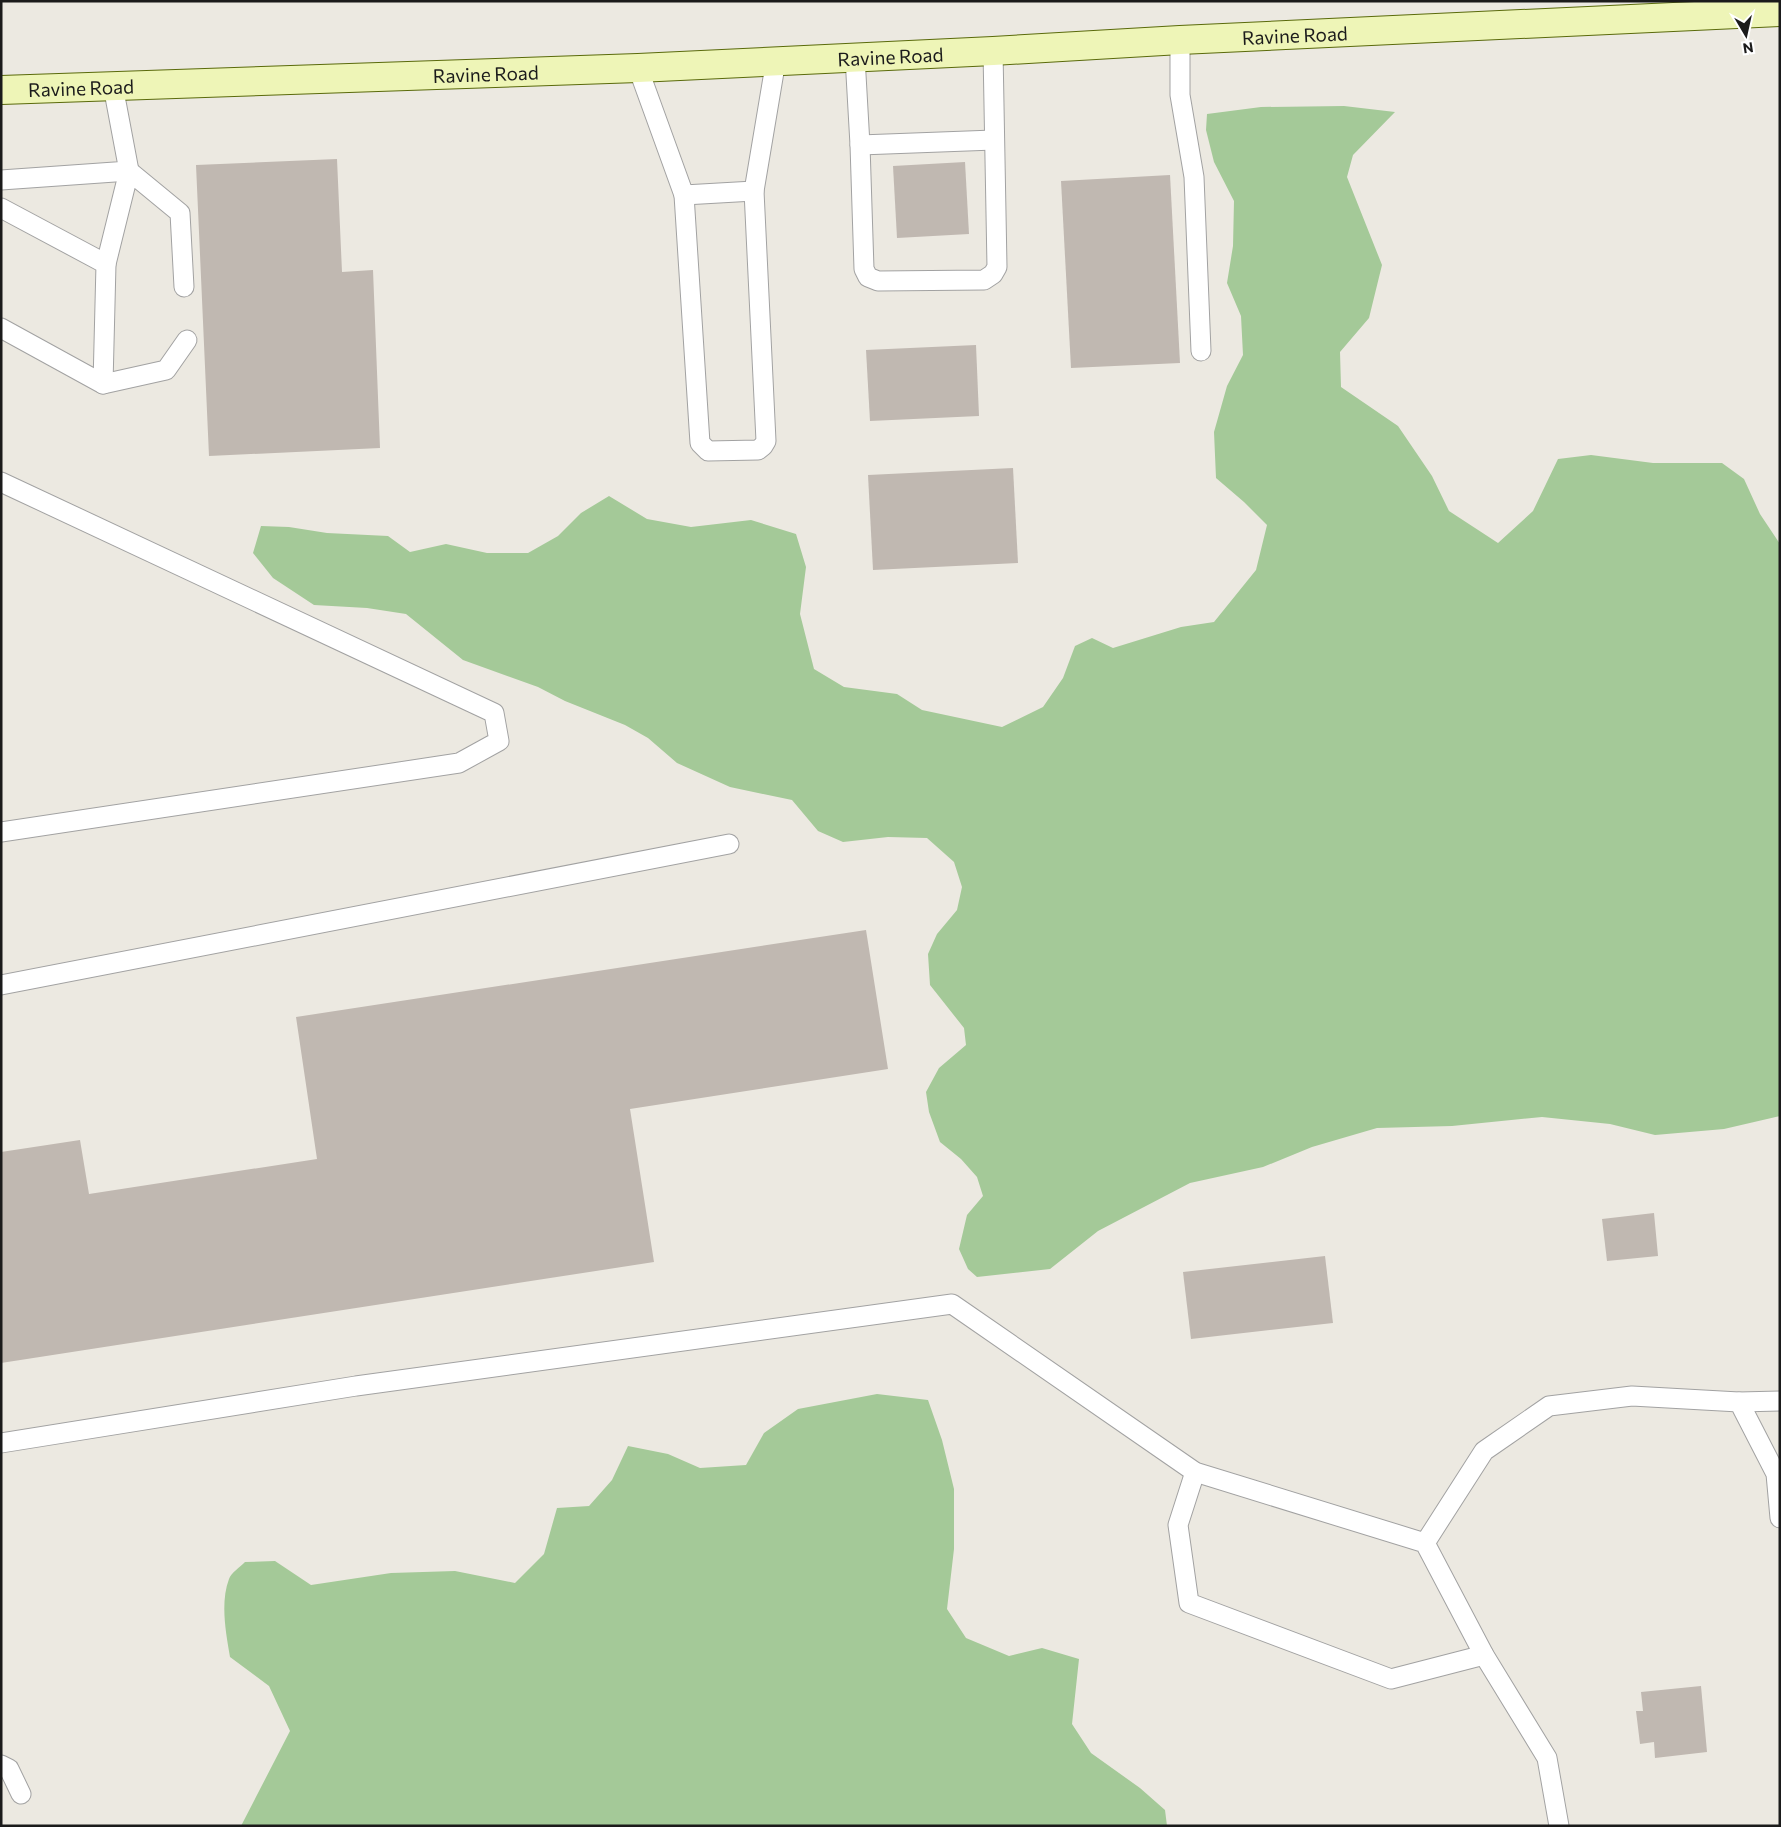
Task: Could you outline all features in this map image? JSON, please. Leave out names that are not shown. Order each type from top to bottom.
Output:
[{"type":"street","name":"Ravine Road","points":[[1,90],[638,68],[1780,12]]},
{"type":"lane","points":[[1180,40],[1180,95],[1194,176],[1201,351]]},
{"type":"lane","points":[[855,57],[864,269],[868,277],[878,281],[984,280],[994,274],[997,267],[993,51]]},
{"type":"lane","points":[[638,68],[684,195],[700,443],[708,451],[758,450],[766,440],[754,191],[776,60]]},
{"type":"lane","points":[[103,384],[106,264],[129,171],[113,86]]},
{"type":"lane","points":[[860,145],[994,140]]},
{"type":"lane","points":[[1,180],[129,171],[180,213],[184,287]]},
{"type":"lane","points":[[684,195],[754,191]]},
{"type":"lane","points":[[1,208],[106,264]]},
{"type":"lane","points":[[1,328],[103,384],[166,370],[187,340]]},
{"type":"lane","points":[[1,482],[494,713],[499,741],[459,763],[1,832]]},
{"type":"lane","points":[[1,985],[730,844]]},
{"type":"lane","points":[[1,1442],[356,1386],[952,1304],[1195,1472],[1425,1543],[1484,1655],[1547,1758],[1558,1826]]},
{"type":"lane","points":[[1425,1543],[1484,1450],[1549,1406],[1632,1396],[1739,1402],[1780,1401]]},
{"type":"lane","points":[[1739,1402],[1776,1474],[1780,1518]]},
{"type":"lane","points":[[1195,1472],[1178,1525],[1189,1603],[1391,1679],[1484,1655]]},
{"type":"lane","points":[[1,1765],[10,1769],[22,1794]]},
{"type":"green space","points":[[1344,106],[1395,112],[1353,155],[1347,177],[1382,265],[1369,318],[1340,352],[1341,387],[1398,426],[1432,476],[1449,511],[1498,543],[1533,511],[1558,459],[1591,455],[1653,463],[1722,463],[1744,479],[1760,514],[1780,544],[1780,1116],[1724,1129],[1655,1135],[1610,1124],[1542,1117],[1452,1126],[1377,1128],[1312,1147],[1263,1167],[1190,1183],[1098,1231],[1050,1269],[977,1277],[968,1269],[959,1249],[967,1215],[983,1196],[977,1177],[961,1159],[940,1142],[929,1112],[926,1092],[939,1068],[966,1045],[964,1028],[930,985],[928,954],[937,934],[957,910],[962,887],[954,862],[927,838],[888,837],[843,842],[818,831],[792,800],[730,787],[677,763],[648,738],[625,725],[565,701],[538,687],[463,660],[406,614],[367,608],[314,605],[273,578],[253,553],[261,526],[289,527],[327,533],[388,536],[410,552],[446,544],[487,553],[528,553],[558,536],[581,513],[609,496],[647,519],[691,527],[751,520],[796,534],[806,567],[800,614],[814,669],[844,687],[897,694],[922,710],[1002,727],[1043,707],[1063,678],[1075,646],[1092,638],[1113,648],[1181,627],[1214,622],[1256,570],[1267,525],[1216,478],[1214,432],[1227,386],[1243,355],[1241,316],[1227,283],[1233,246],[1234,201],[1214,162],[1206,130],[1207,114],[1261,107]]},
{"type":"green space","points":[[877,1394],[928,1400],[942,1440],[954,1489],[954,1549],[947,1609],[966,1638],[1009,1656],[1042,1648],[1079,1659],[1072,1724],[1091,1753],[1140,1788],[1165,1810],[1167,1826],[241,1826],[290,1731],[269,1686],[230,1657],[224,1608],[226,1588],[229,1579],[245,1562],[275,1561],[311,1585],[391,1573],[455,1571],[515,1583],[544,1554],[557,1508],[589,1506],[612,1480],[628,1446],[668,1454],[700,1468],[746,1465],[764,1433],[798,1409]]},
{"type":"building","points":[[337,159],[342,272],[373,270],[380,448],[209,456],[196,165]]},
{"type":"building","points":[[965,162],[969,234],[897,238],[893,166]]},
{"type":"building","points":[[1170,175],[1180,363],[1071,368],[1061,181]]},
{"type":"building","points":[[976,345],[979,416],[870,421],[866,350]]},
{"type":"building","points":[[1013,468],[1018,563],[873,570],[868,475]]},
{"type":"building","points":[[866,930],[888,1069],[630,1109],[654,1262],[1,1363],[1,1152],[80,1140],[89,1194],[317,1159],[296,1017]]},
{"type":"building","points":[[1654,1213],[1658,1256],[1607,1261],[1602,1219]]},
{"type":"building","points":[[1325,1256],[1333,1323],[1191,1339],[1183,1272]]},
{"type":"building","points":[[1701,1686],[1707,1752],[1655,1758],[1654,1742],[1640,1744],[1636,1711],[1643,1711],[1641,1692]]}]
